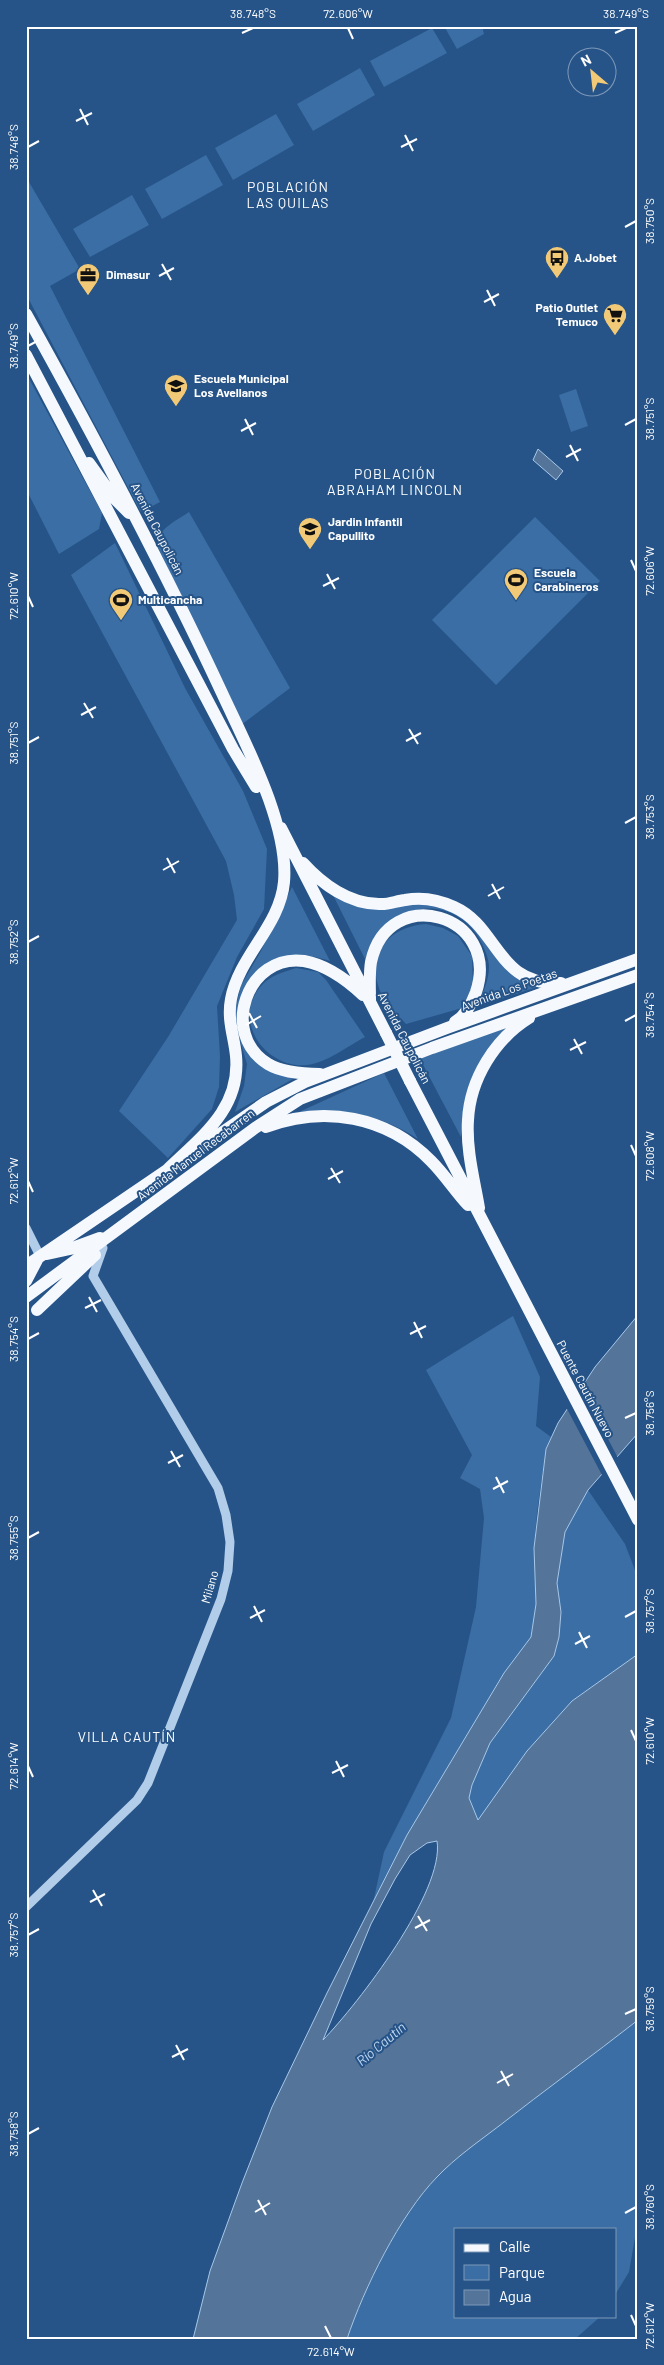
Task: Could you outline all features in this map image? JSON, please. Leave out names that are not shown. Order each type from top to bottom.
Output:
[{"type":"main road","name":"Avenida Caupolicán","points":[[26,314],[136,518],[189,622],[242,736],[275,818]]},
{"type":"main road","name":"Avenida Caupolicán","points":[[26,355],[233,749],[292,850],[508,1271]]},
{"type":"main road","points":[[75,447],[103,479],[120,504],[136,518]]},
{"type":"main road","points":[[167,1170],[210,1130],[223,1113],[232,1093],[236,1070],[235,1047],[229,1025],[232,992],[247,957],[276,911],[284,883],[284,864],[275,818]]},
{"type":"main road","points":[[292,850],[317,876],[348,897],[378,904],[414,899],[433,900],[448,905],[470,918],[504,960],[518,972],[545,982],[576,980]]},
{"type":"main road","points":[[370,1002],[371,961],[380,939],[388,929],[414,915],[436,915],[454,923],[471,940],[478,953],[480,967],[474,998],[460,1019],[447,1028]]},
{"type":"main road","name":"Avenida Los Poetas","points":[[390,1049],[638,959]]},
{"type":"main road","points":[[327,1074],[306,1074],[282,1070],[269,1064],[256,1053],[246,1038],[242,1021],[244,1002],[252,985],[274,966],[288,962],[303,961],[333,972],[354,986],[370,1002]]},
{"type":"main road","points":[[481,1220],[468,1136],[470,1100],[483,1069],[498,1046],[513,1030],[548,1007],[638,975]]},
{"type":"main road","name":"Avenida Manuel Recabarren","points":[[26,1297],[264,1122],[300,1099],[548,1007]]},
{"type":"main road","name":"Avenida Manuel Recabarren","points":[[26,1266],[266,1102],[327,1074],[390,1049]]},
{"type":"main road","points":[[236,1143],[257,1130],[294,1117],[324,1115],[368,1122],[407,1140],[440,1170],[481,1220]]},
{"type":"main road","points":[[37,1310],[131,1220]]},
{"type":"main road","points":[[26,1281],[40,1256],[70,1249],[120,1229]]},
{"type":"main road","name":"Puente Cautín Nuevo","points":[[508,1271],[638,1520]]},
{"type":"street","points":[[26,1228],[40,1256]]},
{"type":"street","name":"Milano","points":[[26,1907],[137,1800],[144,1789],[221,1599],[228,1571],[229,1528],[218,1488],[93,1276],[103,1248]]},
{"type":"green space","points":[[444,26],[482,26],[484,34],[457,49]]},
{"type":"green space","points":[[432,28],[447,53],[384,87],[370,61]]},
{"type":"green space","points":[[360,68],[375,95],[313,131],[297,104]]},
{"type":"green space","points":[[276,114],[294,145],[233,180],[215,148]]},
{"type":"green space","points":[[206,155],[223,185],[162,219],[145,189]]},
{"type":"green space","points":[[26,177],[80,269],[50,286],[160,502],[141,512],[26,294]]},
{"type":"green space","points":[[132,195],[149,225],[90,257],[73,229]]},
{"type":"green space","points":[[26,373],[102,513],[99,529],[59,554],[26,489]]},
{"type":"green space","points":[[576,389],[588,426],[571,432],[559,395]]},
{"type":"green space","points":[[189,512],[290,688],[241,725],[158,547],[158,541],[163,531]]},
{"type":"green space","name":"Escuela Carabineros","points":[[535,517],[600,581],[496,685],[432,620]]},
{"type":"green space","points":[[115,543],[185,688],[243,791],[267,849],[264,909],[237,957],[217,1006],[220,1056],[219,1087],[212,1109],[168,1158],[119,1111],[168,1037],[237,920],[234,895],[226,861],[71,575]]},
{"type":"green space","points":[[292,887],[330,961],[317,957],[288,957],[271,964],[251,977],[245,1042],[298,1076],[235,1112],[244,1086],[247,1064],[237,1030],[235,1010],[241,985],[260,953]]},
{"type":"green space","points":[[332,893],[422,904],[460,913],[540,986],[477,1007],[489,972],[486,952],[479,938],[468,924],[455,915],[440,910],[425,909],[395,918],[382,929],[372,943],[366,961]]},
{"type":"green space","points":[[426,924],[443,928],[458,936],[472,956],[473,989],[462,1008],[406,1024],[383,997],[377,983],[377,958],[389,938],[399,931],[412,926]]},
{"type":"green space","points":[[296,968],[318,972],[326,980],[365,1037],[329,1058],[314,1064],[292,1064],[278,1059],[266,1050],[257,1039],[251,1026],[250,1012],[253,998],[262,985],[282,972]]},
{"type":"green space","points":[[509,1026],[464,1102],[461,1137],[420,1059]]},
{"type":"green space","points":[[384,1073],[418,1139],[390,1124],[361,1115],[331,1111],[299,1112]]},
{"type":"green space","points":[[513,1316],[540,1377],[536,1426],[551,1437],[546,1449],[537,1513],[534,1548],[536,1604],[531,1637],[504,1673],[429,1798],[373,1903],[384,1852],[451,1718],[476,1607],[484,1518],[480,1489],[460,1478],[472,1455],[426,1370]]},
{"type":"green space","points":[[588,1490],[625,1544],[638,1578],[638,1654],[572,1701],[527,1751],[478,1821],[469,1798],[472,1785],[490,1743],[554,1656],[559,1637],[561,1612],[557,1583],[565,1532]]},
{"type":"green space","points":[[638,2020],[638,2220],[629,2272],[616,2293],[616,2228],[454,2228],[454,2318],[599,2318],[575,2339],[347,2339],[373,2276],[410,2211],[437,2177],[467,2150]]},
{"type":"water","points":[[538,449],[563,471],[556,480],[533,460]]},
{"type":"water","name":"Río Cautín","points":[[638,1315],[638,1433],[588,1490],[565,1532],[557,1583],[561,1612],[559,1637],[554,1656],[490,1743],[472,1785],[469,1798],[478,1820],[527,1751],[572,1701],[638,1654],[638,2020],[467,2150],[437,2177],[410,2211],[384,2253],[363,2298],[347,2339],[193,2339],[210,2271],[272,2107],[407,1835],[504,1673],[531,1637],[536,1604],[534,1548],[546,1449],[558,1423],[595,1367]],"holes":[[[437,1841],[436,1862],[414,1916],[396,1946],[357,2001],[323,2040],[371,1924],[410,1855],[427,1843]]]},
{"type":"pier","points":[[580,1385],[619,1460],[603,1477],[566,1407]]},
{"type":"place","name":"A.Jobet","points":[[557,279]]},
{"type":"place","name":"Dimasur","points":[[88,296]]},
{"type":"place","name":"Patio Outlet Temuco","points":[[615,336]]},
{"type":"place","name":"Escuela Municipal Los Avellanos","points":[[176,407]]},
{"type":"place","name":"Jardin Infantil Capullito","points":[[310,550]]},
{"type":"place","name":"Escuela Carabineros","points":[[516,601]]},
{"type":"place","name":"Multicancha","points":[[121,621]]},
{"type":"district","name":"POBLACIÓN LAS QUILAS","points":[[288,196]]},
{"type":"district","name":"POBLACIÓN ABRAHAM LINCOLN","points":[[395,482]]},
{"type":"district","name":"VILLA CAUTÍN","points":[[127,1737]]}]
